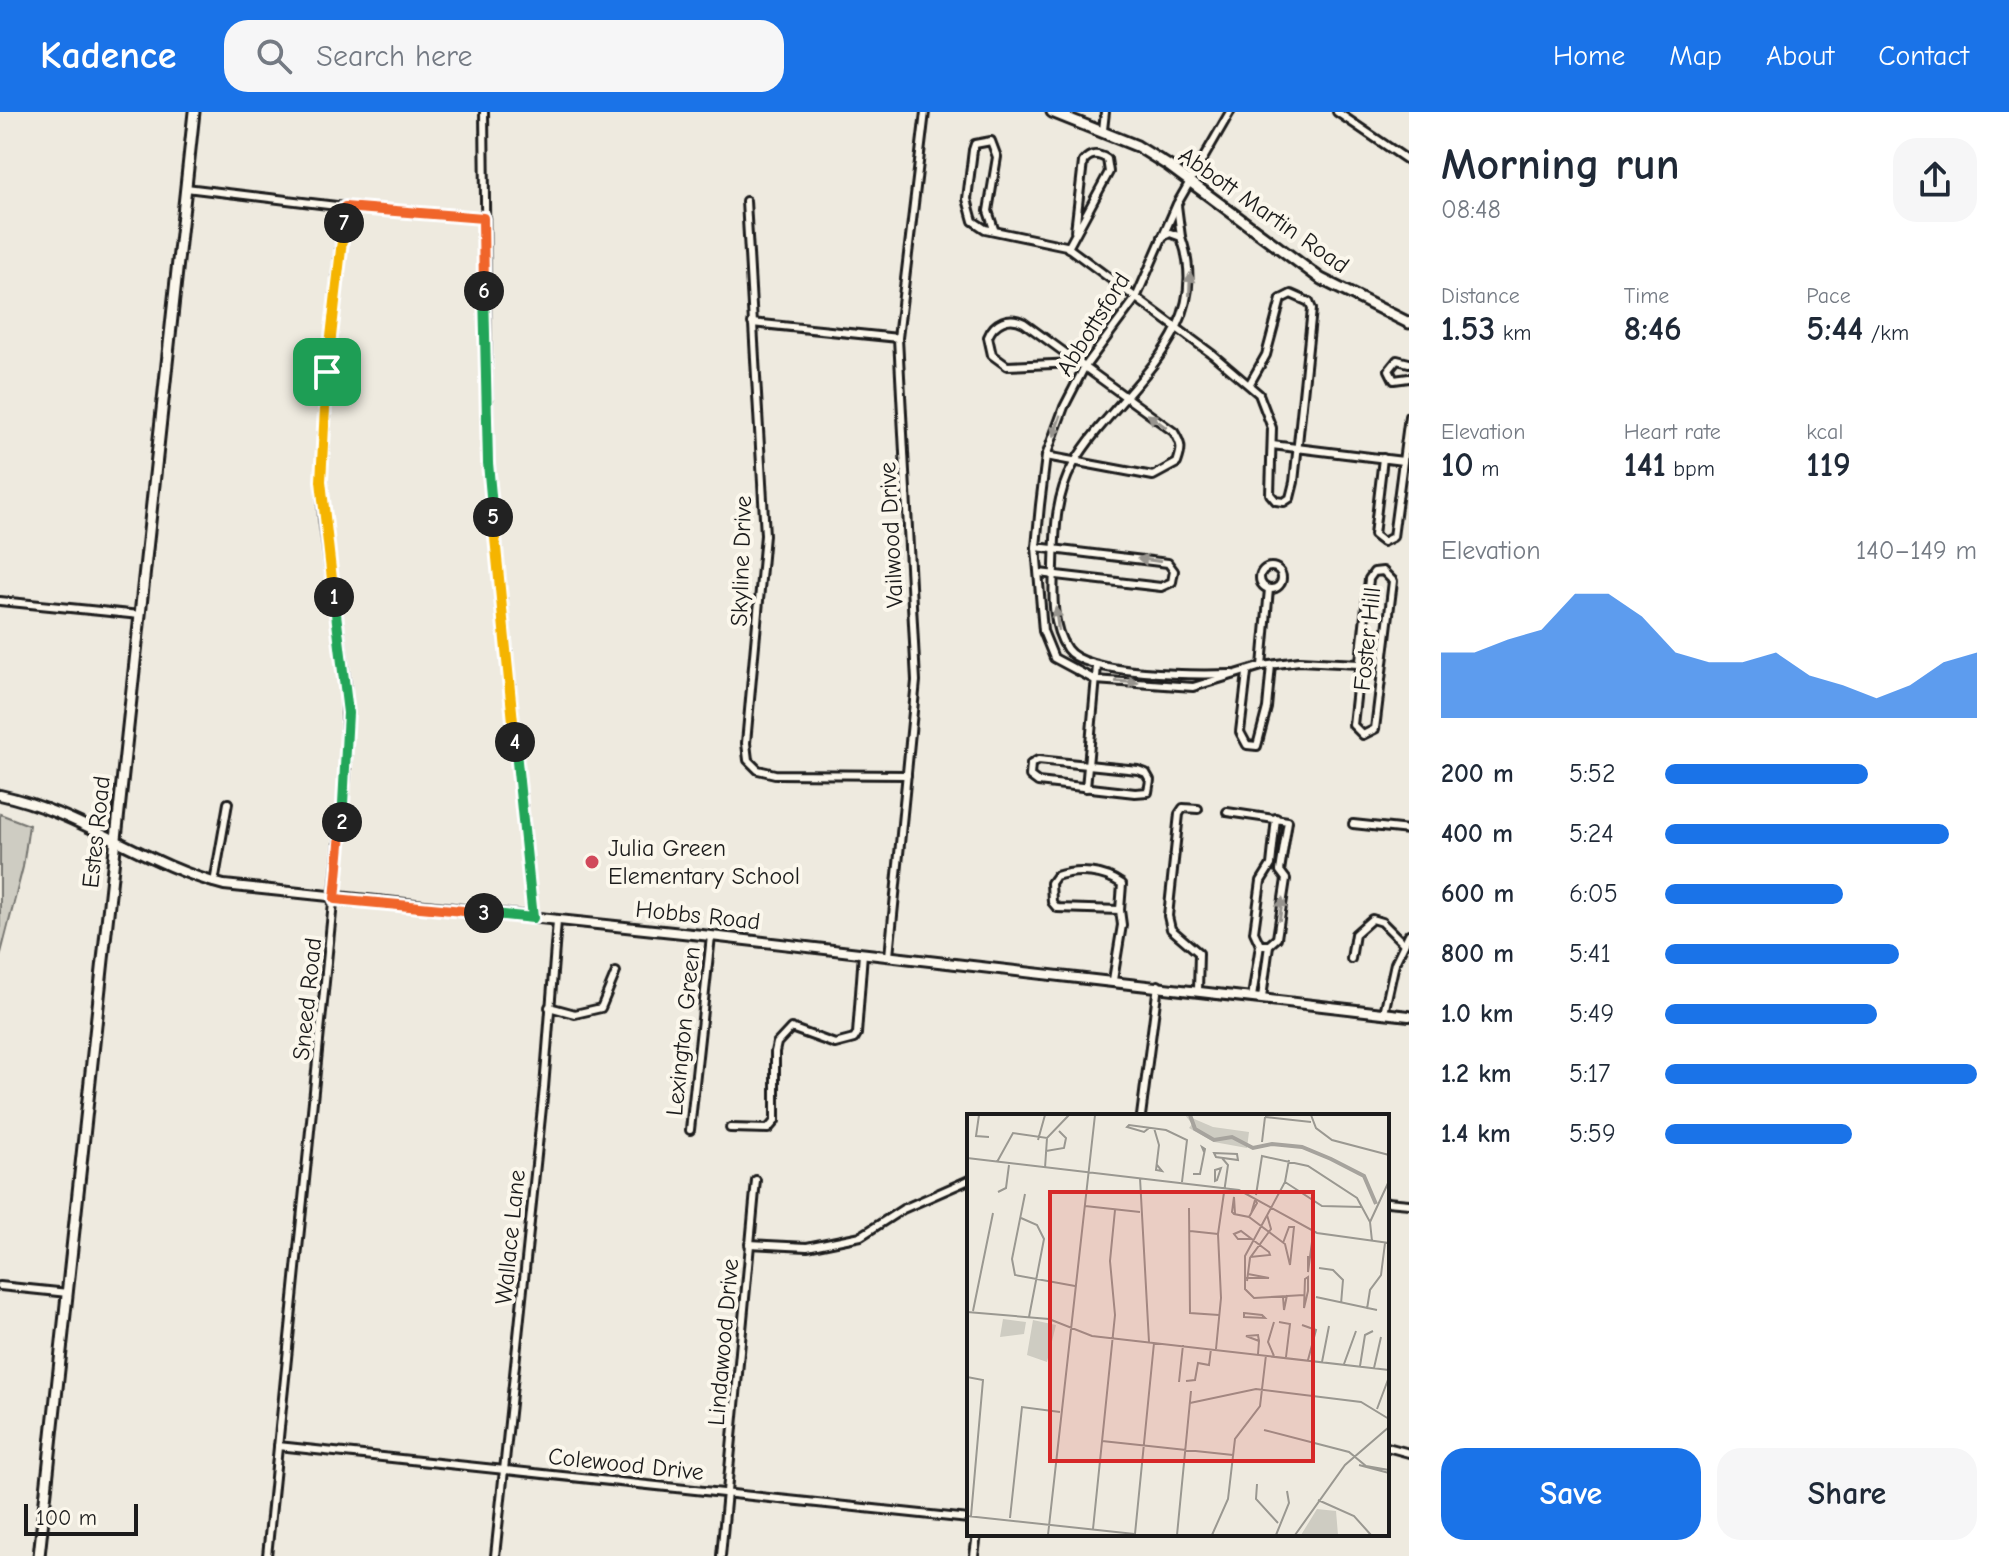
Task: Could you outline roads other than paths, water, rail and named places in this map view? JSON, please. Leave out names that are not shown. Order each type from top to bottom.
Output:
[{"type":"main road","name":"Estes Road","points":[[39,1556],[194,112]]},
{"type":"main road","name":"Abbott Martin Road","points":[[1052,112],[1137,146],[1321,279],[1409,323]]},
{"type":"street","points":[[484,112],[488,463],[533,918]]},
{"type":"street","name":"Vailwood Drive","points":[[889,956],[916,681],[898,338],[925,112]]},
{"type":"street","points":[[1103,130],[1105,112]]},
{"type":"street","name":"Abbottsford","points":[[1230,112],[1177,204],[1136,298],[1084,368],[1064,407],[1046,456],[1036,547],[1043,631],[1054,658],[1095,680],[1193,687],[1262,666],[1299,661],[1359,664]]},
{"type":"street","points":[[1337,112],[1409,161]]},
{"type":"street","points":[[994,229],[988,211],[997,152],[991,141],[986,140],[975,144],[973,150],[969,213],[978,227],[1053,241],[1068,248],[1178,328],[1249,385],[1259,394],[1272,428],[1270,494],[1276,501],[1284,502],[1290,498],[1294,482],[1312,309],[1309,302],[1291,294],[1281,299],[1266,355],[1249,385]]},
{"type":"street","points":[[1068,248],[1109,172],[1107,159],[1099,155],[1093,155],[1083,162],[1075,231]]},
{"type":"street","points":[[186,188],[345,207],[483,218]]},
{"type":"street","name":"Skyline Drive","points":[[746,201],[765,535],[746,743],[748,760],[758,770],[775,774],[907,775]]},
{"type":"street","name":"Abbottsford","points":[[1177,204],[1191,279],[1190,294],[1178,328],[1074,464],[1060,493],[1053,573],[1057,630],[1068,651],[1097,666],[1208,675],[1247,673]]},
{"type":"street","name":"Sneed Road","points":[[267,1556],[335,899],[348,713],[323,518],[321,444],[345,207]]},
{"type":"street","points":[[969,213],[988,211]]},
{"type":"street","points":[[1162,237],[1170,233],[1181,237]]},
{"type":"street","points":[[1046,456],[1074,464],[1153,476],[1177,463],[1182,445],[1174,432],[1019,320],[1000,322],[988,337],[992,355],[1007,366],[1076,363]]},
{"type":"street","points":[[752,323],[898,338]]},
{"type":"street","points":[[1408,381],[1394,380],[1389,370],[1397,360],[1409,363]]},
{"type":"street","points":[[1383,458],[1374,535],[1383,542],[1393,537],[1409,416]]},
{"type":"street","points":[[1272,445],[1403,461]]},
{"type":"street","points":[[1036,547],[1168,563],[1174,571],[1172,582],[1161,587],[1039,573]]},
{"type":"street","name":"Foster Hill","points":[[1383,571],[1393,581],[1384,659],[1375,729],[1363,735],[1353,725],[1359,664],[1369,579],[1374,572],[1383,571]]},
{"type":"street","points":[[1262,666],[1269,589]]},
{"type":"street","points":[[0,601],[140,615]]},
{"type":"street","points":[[1247,673],[1240,732],[1247,745],[1257,746],[1267,708],[1271,665]]},
{"type":"street","points":[[1086,788],[1097,666]]},
{"type":"street","points":[[1038,760],[1088,762],[1146,773],[1150,786],[1148,792],[1038,782],[1030,776],[1031,764],[1038,760]]},
{"type":"street","name":"Hobbs Road","points":[[0,795],[57,811],[195,878],[214,883],[335,899],[863,952],[1409,1016]]},
{"type":"street","points":[[214,883],[228,803]]},
{"type":"street","points":[[1198,809],[1183,808],[1179,814],[1168,916],[1171,929],[1199,953],[1198,990]]},
{"type":"street","points":[[1227,812],[1286,819],[1280,871],[1286,879],[1277,938],[1269,945],[1257,998]]},
{"type":"street","points":[[1257,998],[1260,945],[1254,932],[1261,881],[1271,865],[1276,818]]},
{"type":"street","points":[[1353,824],[1409,830]]},
{"type":"street","points":[[1268,870],[1280,871]]},
{"type":"street","points":[[1113,980],[1122,925],[1122,884],[1113,877],[1074,872],[1056,876],[1051,883],[1052,902],[1057,908],[1120,910]]},
{"type":"street","points":[[1351,959],[1355,934],[1372,919],[1382,922],[1404,944]]},
{"type":"street","name":"Wallace Lane","points":[[495,1556],[544,1088],[557,921]]},
{"type":"street","points":[[1384,1013],[1395,963],[1409,934]]},
{"type":"street","name":"Lexington Green","points":[[690,1130],[711,936]]},
{"type":"street","points":[[1260,945],[1269,945]]},
{"type":"street","points":[[730,1128],[768,1129],[775,1121],[775,1052],[777,1043],[791,1028],[835,1044],[854,1039],[857,1034],[863,952]]},
{"type":"street","points":[[549,1007],[575,1014],[601,1008],[616,972]]},
{"type":"street","points":[[1141,1114],[1158,985]]},
{"type":"street","name":"Lindawood Drive","points":[[721,1556],[756,1180]]},
{"type":"street","points":[[749,1244],[807,1247],[861,1236],[903,1209],[967,1181]]},
{"type":"street","points":[[1389,1202],[1409,1204]]},
{"type":"street","points":[[0,1286],[68,1293]]},
{"type":"street","name":"Colewood Drive","points":[[278,1446],[967,1519]]},
{"type":"street","points":[[1389,1448],[1409,1453]]},
{"type":"street","points":[[974,1556],[977,1536]]},
{"type":"place","name":"Julia Green Elementary School","points":[[592,862]]}]
